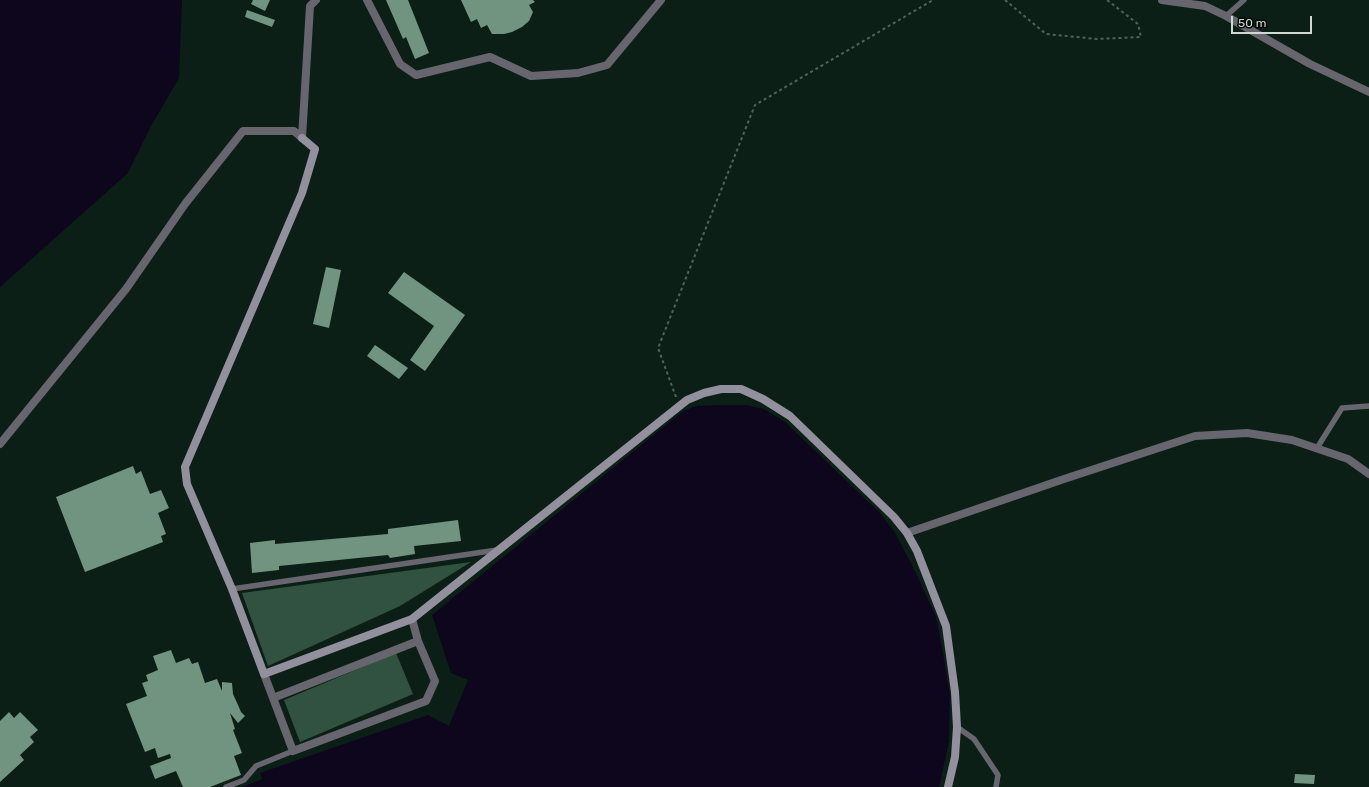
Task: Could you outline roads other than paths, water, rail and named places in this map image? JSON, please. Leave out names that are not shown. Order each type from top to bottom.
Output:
[{"type":"street","points":[[302,138],[310,6],[316,0]]},
{"type":"street","points":[[367,0],[400,64],[416,75],[490,57],[531,76],[578,73],[607,65],[660,0]]},
{"type":"street","points":[[1162,0],[1204,6],[1226,16],[1310,64],[1369,92]]},
{"type":"street","points":[[0,444],[126,289],[185,204],[243,131],[294,131],[315,149],[302,193],[185,467],[187,484],[232,590],[293,752],[426,701],[435,681],[418,641],[412,619]]},
{"type":"street","points":[[264,674],[412,619],[687,400],[704,393],[721,389],[741,389],[763,399],[790,416],[883,506],[907,533],[917,551],[946,626],[955,692],[957,727],[955,757],[948,787]]},
{"type":"street","points":[[907,533],[1064,478],[1195,436],[1247,433],[1292,440],[1348,459],[1369,474]]},
{"type":"street","points":[[273,698],[418,641]]},
{"type":"lane","points":[[1226,16],[1244,0]]},
{"type":"lane","points":[[1317,448],[1342,408],[1369,406]]},
{"type":"lane","points":[[232,590],[500,550]]},
{"type":"lane","points":[[957,727],[974,739],[998,775],[996,787]]},
{"type":"lane","points":[[226,787],[244,780],[256,766],[293,752]]}]
